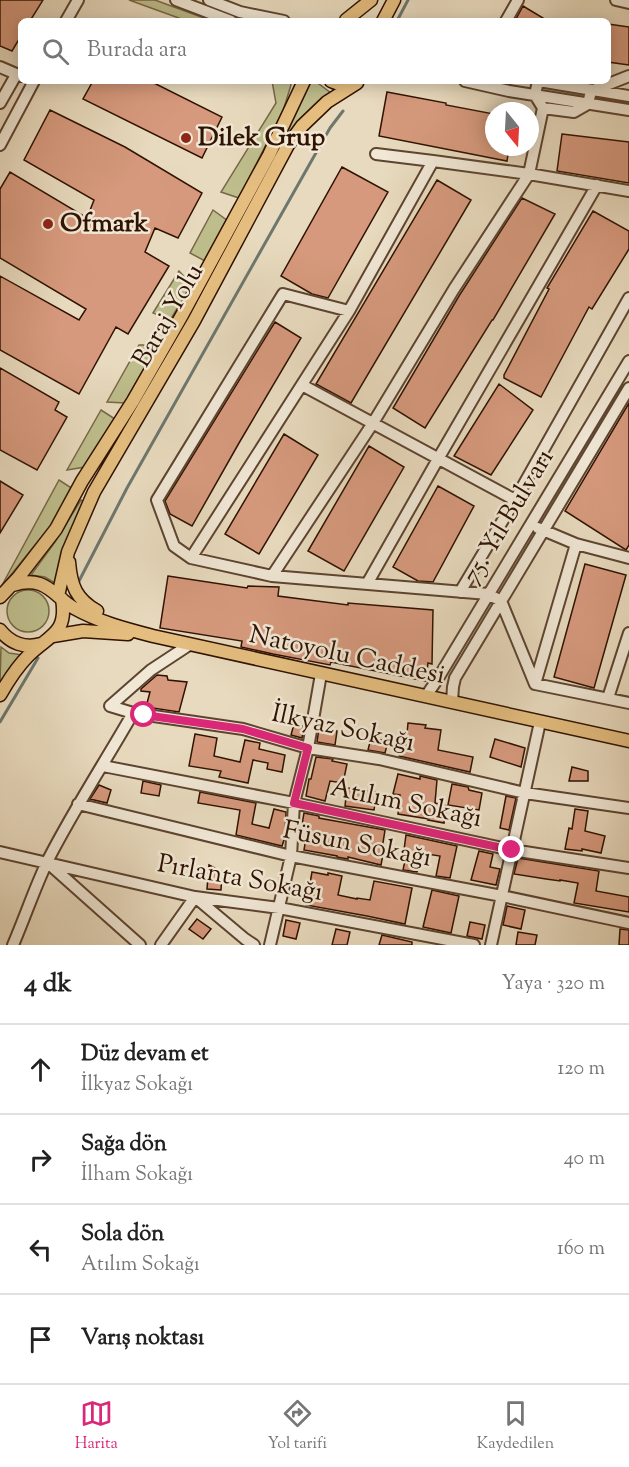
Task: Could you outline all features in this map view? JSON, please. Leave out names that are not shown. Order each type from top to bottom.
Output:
[{"type":"main road","points":[[349,18],[371,0]]},
{"type":"main road","points":[[385,18],[394,0]]},
{"type":"main road","name":"Baraj Yolu","points":[[4,591],[56,529],[82,481],[139,391],[269,155],[303,84]]},
{"type":"main road","points":[[338,84],[348,86],[354,84]]},
{"type":"main road","name":"Baraj Yolu","points":[[49,639],[58,630],[63,619],[60,598],[68,552],[107,468],[194,321],[288,145],[302,126],[327,102],[356,84]]},
{"type":"main road","points":[[68,552],[70,575],[76,591],[85,604],[113,621],[153,636]]},
{"type":"main road","name":"Natoyolu Caddesi","points":[[4,591],[22,582],[37,583],[47,587],[71,607],[95,618],[153,636],[629,741]]},
{"type":"main road","points":[[0,630],[13,642],[25,646],[83,631],[153,636]]},
{"type":"main road","points":[[0,695],[28,656],[49,639]]},
{"type":"street","points":[[68,18],[78,0]]},
{"type":"street","points":[[176,0],[223,18]]},
{"type":"street","points":[[209,0],[240,12],[269,18]]},
{"type":"street","points":[[508,18],[518,0]]},
{"type":"street","points":[[616,0],[629,3]]},
{"type":"street","points":[[0,67],[18,75]]},
{"type":"street","points":[[0,103],[18,76]]},
{"type":"street","points":[[611,83],[629,76]]},
{"type":"street","points":[[0,145],[32,84]]},
{"type":"street","points":[[480,84],[629,110]]},
{"type":"street","points":[[272,576],[373,423],[454,289],[530,174],[543,108],[535,95],[537,84]]},
{"type":"street","points":[[554,84],[629,96]]},
{"type":"street","points":[[591,91],[609,84]]},
{"type":"street","points":[[543,108],[574,112],[588,104],[591,91]]},
{"type":"street","points":[[376,154],[530,174],[629,191]]},
{"type":"street","points":[[191,558],[349,311],[433,161]]},
{"type":"street","points":[[367,584],[597,185]]},
{"type":"street","points":[[349,311],[283,294],[157,500],[174,546],[191,558],[272,576],[488,594],[501,601],[535,684]]},
{"type":"street","points":[[460,592],[515,500],[629,298]]},
{"type":"street","name":"75. Yıl Bulvarı","points":[[426,696],[629,361]]},
{"type":"street","points":[[302,385],[515,500]]},
{"type":"street","name":"75. Yıl Bulvarı","points":[[452,701],[455,678],[629,388]]},
{"type":"street","points":[[531,524],[576,544],[629,558]]},
{"type":"street","points":[[535,684],[576,544]]},
{"type":"street","points":[[608,698],[629,633]]},
{"type":"street","name":"İlkyaz Sokağı","points":[[189,645],[151,670],[110,706],[133,713],[243,729],[308,748],[379,759],[525,794],[629,808]]},
{"type":"street","points":[[270,945],[291,856],[294,803],[308,748],[321,674]]},
{"type":"street","points":[[535,684],[629,703]]},
{"type":"street","points":[[14,945],[47,862],[78,804],[133,713]]},
{"type":"street","points":[[491,945],[540,722]]},
{"type":"street","name":"Atılım Sokağı","points":[[103,766],[294,803],[512,850],[629,868]]},
{"type":"street","name":"Füsun Sokağı","points":[[78,804],[291,856],[629,923]]},
{"type":"street","name":"Pırlanta Sokağı","points":[[0,852],[195,897],[279,908],[474,945]]},
{"type":"street","points":[[47,862],[140,945]]},
{"type":"street","points":[[161,945],[195,897],[246,943]]},
{"type":"shaded area","points":[[129,0],[155,0],[204,18],[179,18]]},
{"type":"shaded area","points":[[273,84],[291,84],[283,111],[239,198],[221,192],[276,103]]},
{"type":"shaded area","points":[[309,84],[319,84],[331,93],[283,140]]},
{"type":"shaded area","points":[[213,210],[228,221],[205,261],[190,253]]},
{"type":"shaded area","points":[[179,271],[192,285],[170,320],[153,313]]},
{"type":"shaded area","points":[[139,345],[159,345],[125,403],[107,402]]},
{"type":"shaded area","points":[[101,410],[115,419],[85,467],[67,470]]},
{"type":"shaded area","points":[[59,480],[73,489],[52,524],[1,587]]},
{"type":"shaded area","points":[[81,500],[85,502],[55,583],[45,577],[31,575],[55,542]]},
{"type":"shaded area","points":[[28,590],[36,591],[43,596],[48,603],[48,619],[43,626],[36,631],[28,632],[20,631],[13,626],[8,619],[7,611],[8,603],[13,596],[20,591]]},
{"type":"shaded area","points":[[1,647],[9,653],[23,655],[0,684]]},
{"type":"building","points":[[0,0],[43,0],[32,18],[18,18],[18,41],[12,51],[0,46]]},
{"type":"building","points":[[523,6],[543,18],[517,18]]},
{"type":"building","points":[[611,24],[629,27],[629,65],[611,62]]},
{"type":"building","name":"Dilek Grup","points":[[91,84],[156,84],[222,117],[202,158],[83,99]]},
{"type":"building","points":[[387,92],[446,103],[446,105],[485,112],[485,156],[508,156],[507,161],[379,136]]},
{"type":"building","points":[[50,110],[125,147],[202,193],[178,238],[155,228],[145,252],[169,266],[128,334],[116,327],[79,394],[0,350],[0,276],[79,320],[86,309],[0,258],[0,189],[10,172],[87,218],[94,200],[24,160]]},
{"type":"building","points":[[562,134],[629,142],[629,183],[557,171]]},
{"type":"building","points":[[342,167],[388,192],[328,298],[312,294],[281,276]]},
{"type":"building","points":[[437,180],[471,200],[351,403],[316,384]]},
{"type":"building","points":[[522,198],[555,214],[493,320],[425,428],[393,408],[459,296]]},
{"type":"building","points":[[593,211],[629,231],[629,249],[592,309],[589,307],[541,397],[504,378],[504,375],[549,289],[547,288]]},
{"type":"building","points":[[275,322],[301,338],[192,526],[170,514],[165,501]]},
{"type":"building","points":[[0,368],[59,402],[55,410],[67,417],[37,470],[0,450]]},
{"type":"building","points":[[499,384],[533,410],[491,475],[454,456]]},
{"type":"building","points":[[629,403],[629,545],[626,550],[565,511]]},
{"type":"building","points":[[284,434],[318,455],[259,554],[225,534]]},
{"type":"building","points":[[369,446],[404,467],[344,571],[308,551]]},
{"type":"building","points":[[0,481],[23,495],[0,533]]},
{"type":"building","points":[[438,486],[474,506],[433,582],[418,581],[393,567]]},
{"type":"building","points":[[585,564],[626,575],[594,688],[554,677]]},
{"type":"building","points":[[168,576],[247,588],[248,586],[279,587],[278,596],[348,605],[348,603],[433,610],[432,664],[428,663],[426,681],[331,662],[330,665],[273,654],[241,647],[242,641],[160,628]]},
{"type":"building","points":[[157,675],[167,676],[168,680],[187,682],[179,712],[146,707],[150,692],[141,691],[141,689]]},
{"type":"building","points":[[408,723],[441,730],[438,750],[473,757],[470,772],[399,756],[402,743],[406,744]]},
{"type":"building","points":[[294,724],[304,726],[302,738],[291,735]]},
{"type":"building","points":[[319,728],[337,731],[335,745],[317,742]]},
{"type":"building","points":[[195,734],[217,738],[214,756],[240,762],[245,740],[260,743],[259,749],[285,755],[282,772],[267,769],[268,763],[253,760],[248,783],[219,777],[221,771],[189,766]]},
{"type":"building","points":[[371,738],[388,741],[385,753],[368,750]]},
{"type":"building","points":[[495,739],[525,748],[521,767],[490,757]]},
{"type":"building","points":[[316,757],[347,764],[343,783],[330,781],[325,801],[306,796]]},
{"type":"building","points":[[572,767],[588,771],[588,781],[569,781]]},
{"type":"building","points":[[398,774],[437,780],[435,803],[447,806],[444,823],[398,814],[400,795],[393,794]]},
{"type":"building","points":[[143,781],[161,785],[159,796],[141,793]]},
{"type":"building","points":[[452,784],[482,793],[479,810],[448,805]]},
{"type":"building","points":[[99,785],[111,790],[107,803],[90,799]]},
{"type":"building","points":[[347,788],[377,792],[374,810],[345,806]]},
{"type":"building","points":[[200,792],[256,803],[252,824],[269,828],[274,809],[286,812],[285,837],[282,846],[236,835],[240,810],[198,803]]},
{"type":"building","points":[[506,796],[516,798],[509,830],[500,828]]},
{"type":"building","points":[[575,809],[588,811],[585,831],[605,836],[601,853],[582,849],[582,851],[565,849],[569,828],[572,829]]},
{"type":"building","points":[[304,813],[319,816],[319,818],[385,830],[381,865],[304,850],[307,832],[301,831]]},
{"type":"building","points":[[406,835],[457,846],[450,878],[436,876],[440,856],[421,853],[417,872],[403,870],[407,851],[404,850]]},
{"type":"building","points":[[479,851],[493,854],[490,867],[500,869],[496,885],[471,880]]},
{"type":"building","points":[[518,858],[599,871],[596,891],[629,897],[629,912],[574,903],[578,883],[514,874]]},
{"type":"building","points":[[209,865],[222,872],[221,890],[207,889]]},
{"type":"building","points":[[312,872],[342,876],[338,895],[357,899],[370,900],[374,881],[412,888],[405,924],[306,905]]},
{"type":"building","points":[[432,890],[459,896],[451,933],[423,927]]},
{"type":"building","points":[[507,906],[525,910],[521,929],[503,925]]},
{"type":"building","points":[[197,919],[211,929],[203,939],[189,929]]},
{"type":"building","points":[[286,920],[300,923],[296,939],[283,936]]},
{"type":"building","points":[[470,922],[485,925],[482,939],[467,936]]},
{"type":"building","points":[[336,929],[350,932],[347,945],[332,945]]},
{"type":"building","points":[[620,929],[629,930],[629,945],[619,945]]},
{"type":"building","points":[[518,932],[537,935],[535,945],[516,945]]},
{"type":"building","points":[[382,935],[412,942],[412,945],[379,945]]},
{"type":"waterway","points":[[399,18],[408,0]]},
{"type":"waterway","points":[[78,583],[127,488],[330,128],[343,111]]},
{"type":"waterway","points":[[0,722],[38,658]]},
{"type":"place","name":"Dilek Grup","points":[[186,138]]},
{"type":"place","name":"Ofmark","points":[[48,224]]},
{"type":"route","points":[[144,715],[243,729],[308,748],[294,803],[512,850]]}]
